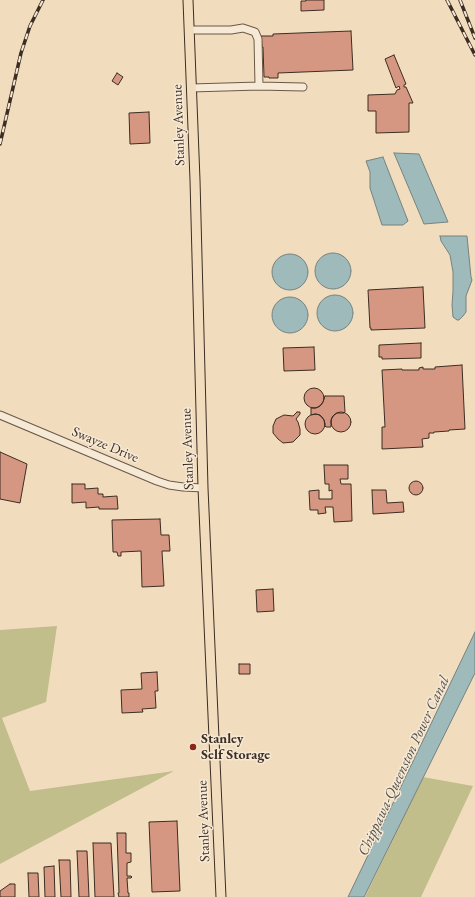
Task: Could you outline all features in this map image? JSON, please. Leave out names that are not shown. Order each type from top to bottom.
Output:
[{"type":"main road","name":"Stanley Avenue","points":[[188,0],[192,88],[203,488],[221,897]]},
{"type":"street","points":[[190,30],[231,30],[243,28],[255,32],[258,39],[259,86]]},
{"type":"street","points":[[192,88],[259,86],[303,87]]},
{"type":"street","name":"Swayze Drive","points":[[0,415],[157,481],[169,485],[203,488]]},
{"type":"shaded area","points":[[57,626],[46,702],[2,718],[30,791],[174,771],[0,864],[0,630]]},
{"type":"shaded area","points":[[423,777],[473,786],[421,897],[365,897]]},
{"type":"water","points":[[394,153],[419,154],[448,222],[424,224]]},
{"type":"water","points":[[383,157],[408,221],[403,225],[382,225],[370,188],[370,172],[366,161]]},
{"type":"water","points":[[440,236],[467,236],[472,280],[466,296],[466,312],[459,320],[453,317],[453,272],[450,255],[441,241]]},
{"type":"water","points":[[337,253],[346,258],[350,264],[350,278],[346,284],[337,289],[329,289],[320,284],[316,278],[315,267],[320,258],[326,254]]},
{"type":"water","points":[[294,254],[303,259],[307,265],[307,279],[303,285],[294,290],[286,290],[277,285],[273,279],[272,268],[277,259],[283,255]]},
{"type":"water","points":[[339,295],[348,300],[352,306],[352,320],[348,326],[339,331],[331,331],[322,326],[318,320],[317,309],[322,300],[328,296]]},
{"type":"water","points":[[294,297],[303,302],[307,308],[307,322],[303,328],[294,333],[286,333],[277,328],[273,322],[272,311],[277,302],[283,298]]},
{"type":"water","name":"Chippawa-Queenston Power Canal","points":[[475,632],[475,673],[364,897],[348,897]]},
{"type":"building","points":[[324,0],[324,10],[301,11],[301,1]]},
{"type":"building","points":[[351,31],[353,70],[278,73],[278,78],[264,77],[261,36],[273,36],[273,34]]},
{"type":"building","points":[[394,55],[406,84],[404,87],[406,87],[413,103],[409,103],[409,132],[376,133],[376,111],[368,111],[368,95],[395,94],[397,90],[400,89],[399,86],[396,88],[385,59]]},
{"type":"building","points":[[117,73],[123,77],[118,85],[112,81]]},
{"type":"building","points":[[149,112],[150,143],[130,144],[129,113]]},
{"type":"building","points":[[423,287],[425,328],[371,330],[368,290]]},
{"type":"building","points":[[421,343],[421,358],[382,359],[382,357],[379,357],[379,345]]},
{"type":"building","points":[[314,347],[315,370],[284,371],[283,348]]},
{"type":"building","points":[[462,365],[465,429],[429,433],[429,438],[422,439],[423,447],[382,449],[382,427],[385,427],[382,370],[419,370],[419,368],[423,367],[423,369],[435,369],[435,367]]},
{"type":"building","points":[[314,388],[321,391],[324,398],[321,405],[314,408],[307,405],[304,398],[307,391]]},
{"type":"building","points":[[325,396],[344,396],[345,412],[337,413],[333,416],[331,420],[331,427],[325,426],[324,420],[320,415],[311,415],[311,408],[320,406]]},
{"type":"building","points":[[297,412],[300,412],[296,419],[300,429],[300,435],[293,442],[283,443],[273,433],[273,426],[276,419],[284,415],[293,416]]},
{"type":"building","points":[[341,412],[348,415],[351,422],[348,429],[341,432],[334,429],[331,422],[334,415]]},
{"type":"building","points":[[315,414],[322,417],[325,424],[322,431],[315,434],[308,431],[305,424],[308,417]]},
{"type":"building","points":[[0,452],[27,464],[20,503],[0,499]]},
{"type":"building","points":[[324,465],[348,465],[348,479],[340,479],[341,484],[351,484],[352,521],[334,522],[333,507],[325,507],[326,513],[318,514],[318,510],[310,510],[309,491],[319,490],[319,499],[332,499],[332,490],[329,491],[329,484],[325,484]]},
{"type":"building","points":[[413,481],[419,481],[423,485],[423,491],[419,495],[413,495],[409,491],[409,485]]},
{"type":"building","points":[[72,484],[85,484],[85,489],[98,488],[98,494],[103,494],[103,497],[117,496],[118,509],[99,509],[99,507],[86,508],[86,502],[72,503]]},
{"type":"building","points":[[372,490],[386,490],[387,503],[403,502],[404,512],[373,514]]},
{"type":"building","points":[[160,519],[161,535],[169,535],[170,551],[162,551],[164,586],[142,587],[141,551],[121,552],[121,556],[118,556],[117,552],[113,552],[112,520]]},
{"type":"building","points":[[273,589],[274,611],[257,612],[256,590]]},
{"type":"building","points":[[239,664],[250,664],[250,674],[239,674]]},
{"type":"building","points":[[157,672],[158,691],[155,691],[156,708],[142,709],[143,712],[122,713],[121,690],[142,689],[141,673]]},
{"type":"building","points":[[177,821],[180,891],[152,892],[149,822]]},
{"type":"building","points":[[117,833],[126,833],[126,853],[131,853],[131,862],[127,863],[127,876],[132,877],[127,878],[129,897],[119,897],[118,893]]},
{"type":"building","points":[[93,843],[111,843],[114,897],[95,897]]},
{"type":"building","points":[[77,851],[87,851],[89,897],[79,897]]},
{"type":"building","points":[[59,860],[70,860],[71,897],[61,897]]},
{"type":"building","points":[[54,866],[55,897],[45,897],[44,867]]},
{"type":"building","points":[[28,873],[38,873],[39,897],[29,897]]},
{"type":"building","points":[[10,884],[15,884],[15,897],[0,897],[0,891]]},
{"type":"railway","points":[[0,144],[21,53],[30,26],[43,0]]},
{"type":"railway","points":[[447,0],[475,55]]},
{"type":"railway","points":[[460,0],[475,38]]},
{"type":"place","name":"Stanley Self Storage","points":[[193,747]]}]
